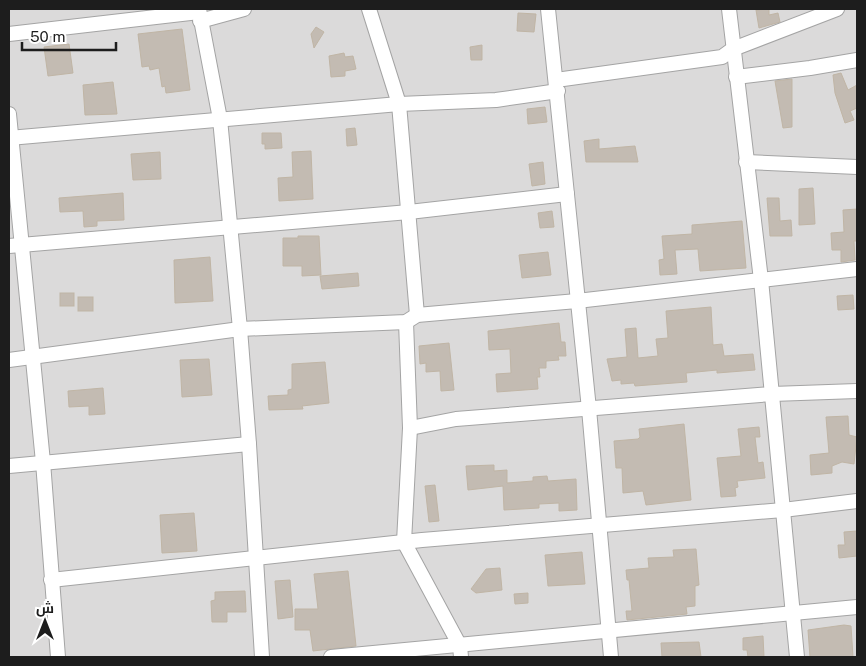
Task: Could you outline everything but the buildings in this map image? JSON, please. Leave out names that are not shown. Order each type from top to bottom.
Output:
[{"type":"street","points":[[9,34],[244,9]]},
{"type":"street","points":[[369,9],[399,104],[409,212],[411,319],[410,428],[404,542],[460,652]]},
{"type":"street","points":[[547,9],[557,85],[611,657]]},
{"type":"street","points":[[729,9],[761,280],[797,657]]},
{"type":"street","points":[[10,138],[399,104],[496,100],[557,85],[722,57],[733,49],[837,9]]},
{"type":"street","points":[[199,14],[220,119],[249,444],[262,657]]},
{"type":"street","points":[[736,77],[857,60]]},
{"type":"street","points":[[9,114],[15,245],[32,358],[43,462],[58,657]]},
{"type":"street","points":[[746,162],[857,167]]},
{"type":"street","points":[[15,245],[409,212],[567,194]]},
{"type":"street","points":[[9,360],[240,329],[411,319],[857,269]]},
{"type":"street","points":[[410,428],[456,419],[772,394],[857,391]]},
{"type":"street","points":[[9,466],[249,444]]},
{"type":"street","points":[[51,580],[404,542],[600,527],[783,510],[857,501]]},
{"type":"street","points":[[331,657],[460,652],[610,631],[857,607]]},
{"type":"shaded area","points":[[9,9],[857,9],[857,657],[9,657]]}]
